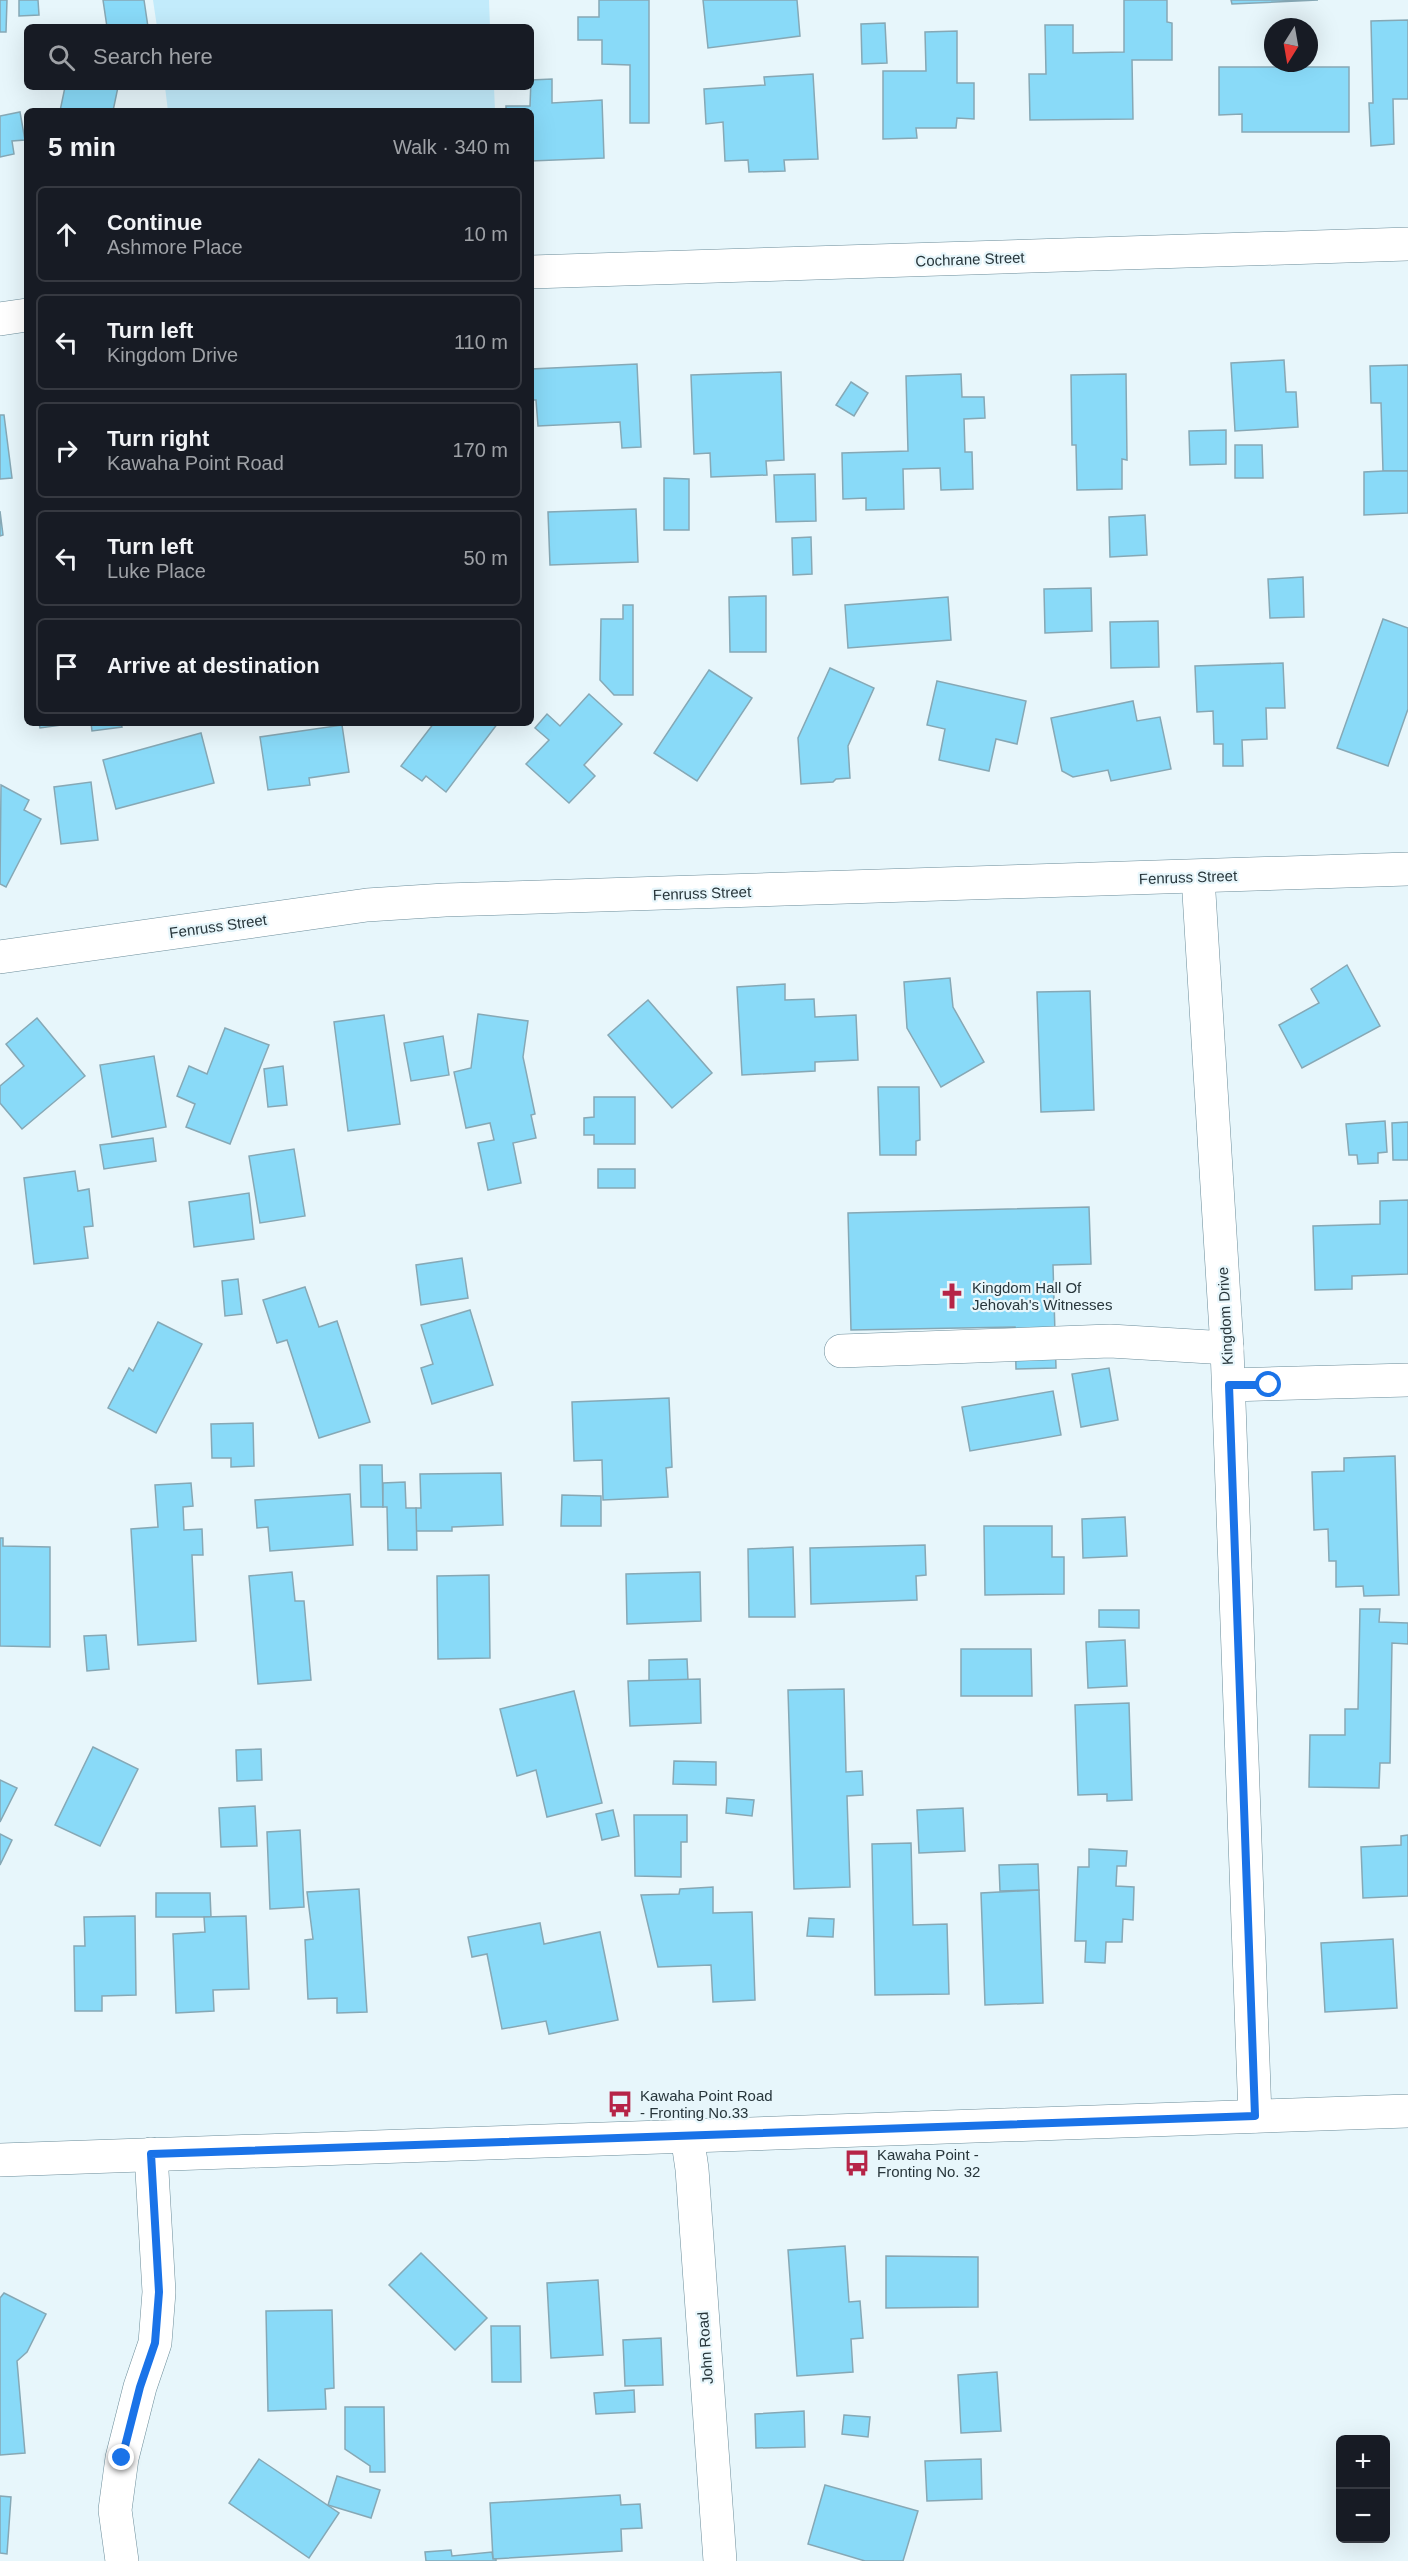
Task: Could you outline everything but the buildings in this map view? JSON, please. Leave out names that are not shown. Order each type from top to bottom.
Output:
[{"type":"street","name":"Cochrane Street","points":[[534,272],[1408,244]]},
{"type":"street","points":[[0,319],[24,315]]},
{"type":"street","name":"Fenruss Street","points":[[0,957],[378,904],[1408,869]]},
{"type":"street","name":"Kingdom Drive","points":[[1198,877],[1229,1385],[1255,2116]]},
{"type":"street","points":[[841,1351],[1110,1341],[1227,1348]]},
{"type":"street","points":[[1229,1385],[1408,1380]]},
{"type":"street","points":[[0,2160],[1408,2111]]},
{"type":"street","name":"John Road","points":[[687,2136],[720,2561]]},
{"type":"street","points":[[122,2561],[115,2510],[122,2458],[140,2387],[155,2343],[159,2292],[151,2154]]},
{"type":"shaded area","points":[[153,0],[489,0],[490,24],[157,24]]},
{"type":"shaded area","points":[[165,90],[494,90],[495,108],[168,108]]},
{"type":"place","name":"Kingdom Hall Of Jehovah's Witnesses","points":[[952,1296]]},
{"type":"place","name":"Kawaha Point Road - Fronting No.33","points":[[620,2104]]},
{"type":"place","name":"Kawaha Point - Fronting No. 32","points":[[857,2163]]},
{"type":"route","points":[[122,2458],[140,2387],[155,2343],[159,2292],[151,2154],[1255,2116],[1229,1385],[1269,1385]]}]
